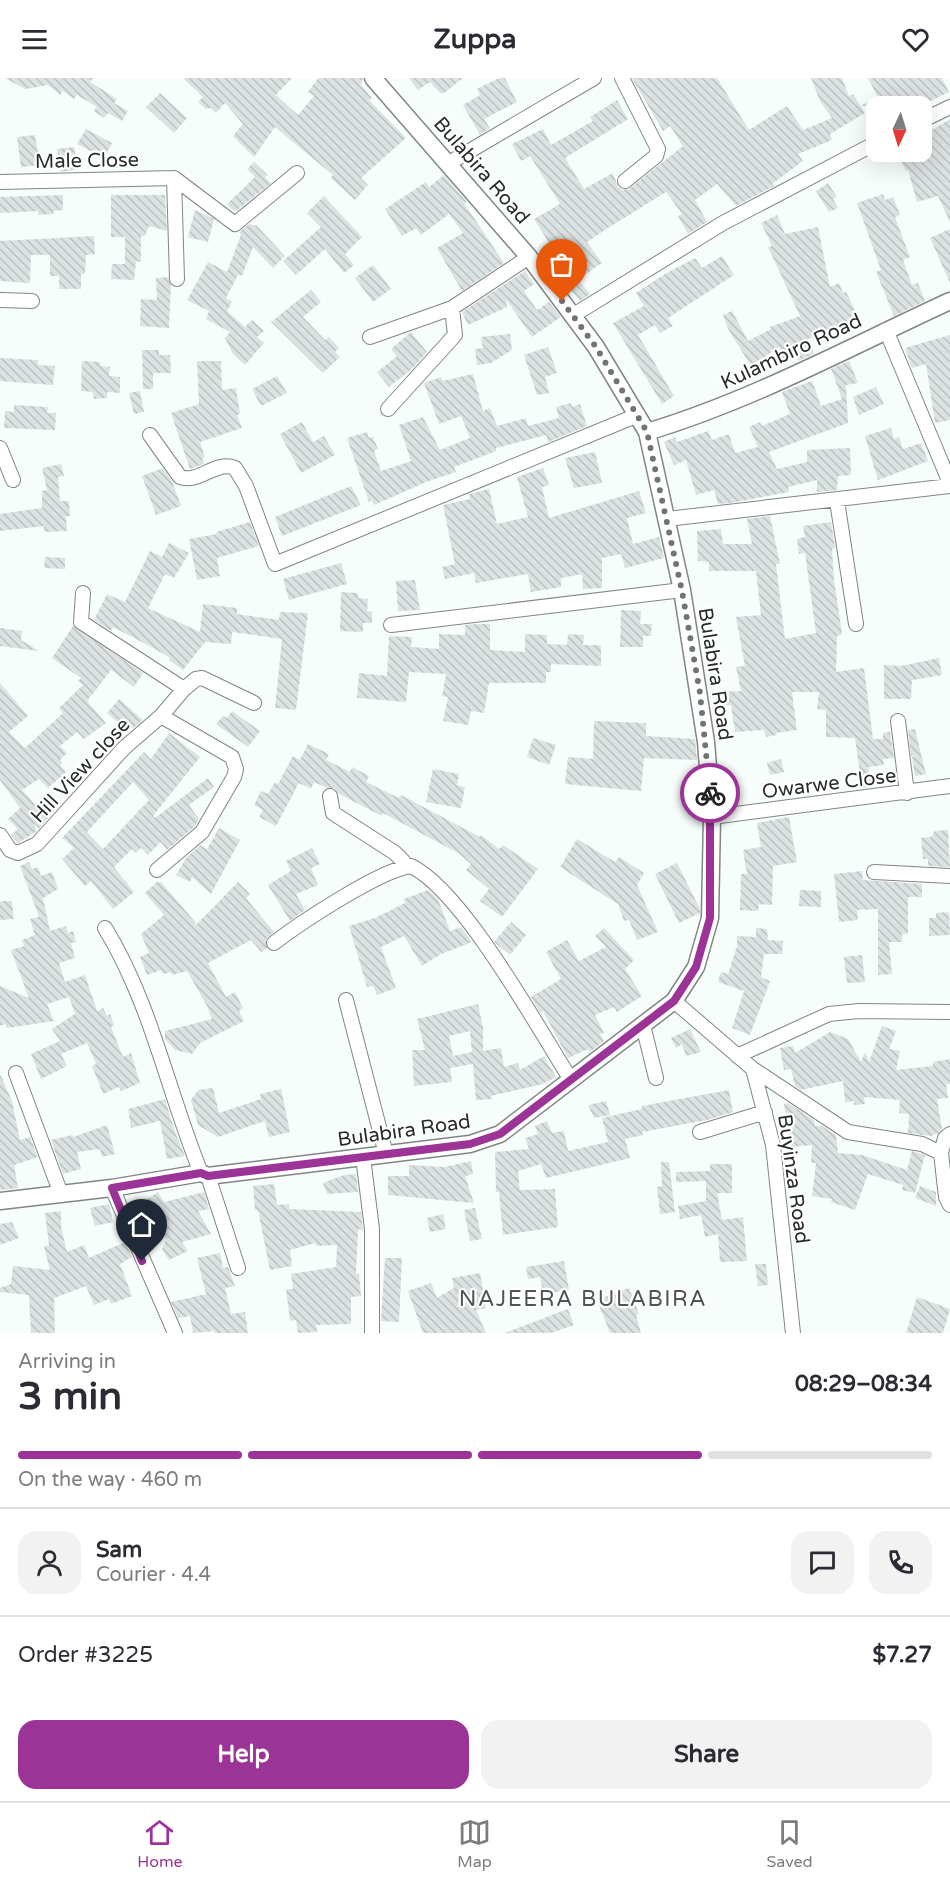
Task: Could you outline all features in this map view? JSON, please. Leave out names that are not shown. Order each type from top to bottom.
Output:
[{"type":"street","name":"Bulabira Road","points":[[0,1201],[470,1144],[500,1134],[674,1001],[696,967],[706,940],[710,918],[712,817],[706,742],[682,591],[647,432],[596,347],[529,257],[373,78]]},
{"type":"street","points":[[449,164],[594,78]]},
{"type":"street","points":[[622,78],[658,149],[656,156],[625,181]]},
{"type":"street","points":[[932,116],[950,107]]},
{"type":"street","points":[[572,316],[723,223],[866,148]]},
{"type":"street","points":[[174,178],[235,224],[297,173]]},
{"type":"street","points":[[174,178],[177,279]]},
{"type":"street","name":"Male Close","points":[[0,182],[174,178]]},
{"type":"street","points":[[370,337],[452,308],[529,257]]},
{"type":"street","points":[[0,300],[32,301]]},
{"type":"street","name":"Kulambiro Road","points":[[647,432],[681,422],[776,384],[950,301]]},
{"type":"street","points":[[388,409],[455,335],[452,308]]},
{"type":"street","points":[[667,519],[837,501],[950,485],[886,330]]},
{"type":"street","points":[[150,435],[180,477],[192,478],[223,465],[235,468],[246,486],[275,564],[638,415]]},
{"type":"street","points":[[0,448],[13,480]]},
{"type":"street","points":[[837,501],[856,624]]},
{"type":"street","points":[[391,625],[682,591]]},
{"type":"street","points":[[83,593],[81,622],[184,689],[196,679],[202,678],[254,703]]},
{"type":"street","name":"Hill View close","points":[[0,835],[10,850],[18,853],[37,844],[124,748],[161,716],[184,689]]},
{"type":"street","points":[[157,870],[202,832],[234,777],[236,769],[232,757],[161,716]]},
{"type":"street","points":[[898,721],[907,793]]},
{"type":"street","name":"Owarwe Close","points":[[712,817],[949,788]]},
{"type":"street","points":[[330,796],[333,813],[395,853],[403,861],[404,867]]},
{"type":"street","points":[[274,943],[292,929],[354,892],[404,867],[417,869],[459,909],[498,965],[571,1080]]},
{"type":"street","points":[[874,872],[950,876]]},
{"type":"street","points":[[105,928],[132,979],[182,1125],[205,1175],[237,1268]]},
{"type":"street","points":[[346,1000],[386,1154]]},
{"type":"street","points":[[674,1001],[753,1069],[848,1132],[922,1144],[941,1153]]},
{"type":"street","points":[[737,1056],[829,1014],[852,1011],[950,1012]]},
{"type":"street","points":[[643,1025],[656,1078]]},
{"type":"street","name":"Buyinza Road","points":[[753,1069],[773,1145],[792,1333]]},
{"type":"street","points":[[16,1073],[61,1194]]},
{"type":"street","points":[[700,1132],[765,1112]]},
{"type":"street","points":[[950,1134],[945,1138],[941,1153],[946,1197],[950,1205]]},
{"type":"street","points":[[363,1157],[372,1229],[372,1333]]},
{"type":"street","points":[[112,1188],[175,1333]]},
{"type":"building","points":[[5,78],[93,78],[90,82],[117,99],[114,103],[128,111],[122,121],[108,113],[104,118],[94,111],[97,107],[77,95],[74,99],[63,91],[60,95],[48,85],[25,89]]},
{"type":"building","points":[[183,78],[292,78],[276,95],[298,115],[314,96],[308,92],[318,78],[363,78],[361,85],[372,98],[369,100],[406,138],[361,178],[368,185],[355,200],[331,178],[333,175],[275,127],[254,157],[233,136],[243,124],[225,103],[216,113],[211,108],[206,109],[198,102],[203,97]]},
{"type":"building","points":[[409,78],[463,78],[444,93],[440,93],[430,82],[418,90]]},
{"type":"building","points":[[499,78],[505,78],[517,102],[484,119],[490,128],[480,135],[463,105],[480,95],[477,89]]},
{"type":"building","points":[[632,78],[717,78],[749,130],[787,106],[803,130],[832,118],[820,101],[811,78],[842,78],[849,96],[853,94],[865,113],[830,134],[832,140],[798,154],[803,161],[772,184],[774,186],[736,206],[717,184],[695,200],[707,222],[688,234],[678,216],[682,214],[666,192],[608,228],[587,242],[602,263],[578,279],[590,294],[580,301],[557,273],[564,267],[534,219],[560,204],[530,156],[521,161],[512,144],[543,129],[551,145],[593,121],[590,117],[617,100],[628,119],[565,158],[584,189],[613,173],[618,187],[623,190],[630,188],[683,146],[670,126],[663,131]]},
{"type":"building","points":[[868,78],[942,78],[949,92],[932,100],[932,96],[877,96]]},
{"type":"building","points":[[160,93],[187,118],[174,133],[146,107]]},
{"type":"building","points":[[950,119],[950,222],[938,196],[917,202],[908,170],[906,171],[901,162],[932,162],[932,130]]},
{"type":"building","points":[[86,129],[112,143],[104,158],[77,144]]},
{"type":"building","points":[[35,135],[40,165],[21,167],[17,137]]},
{"type":"building","points":[[74,147],[78,169],[61,172],[57,149]]},
{"type":"building","points":[[254,162],[268,175],[265,177],[271,183],[235,212],[227,204],[255,177],[247,169]]},
{"type":"building","points":[[444,175],[467,202],[464,203],[504,263],[462,291],[437,248],[463,233],[449,214],[421,235],[416,228],[402,236],[385,209],[426,182],[429,187]]},
{"type":"building","points":[[828,183],[837,197],[833,199],[838,208],[829,212],[816,191]]},
{"type":"building","points":[[883,194],[885,200],[893,197],[900,215],[895,217],[910,257],[903,260],[912,285],[918,283],[925,301],[894,316],[876,272],[881,270],[857,203]]},
{"type":"building","points":[[63,195],[63,210],[53,211],[54,214],[38,215],[38,211],[0,213],[0,197]]},
{"type":"building","points":[[111,195],[165,195],[167,231],[149,226],[145,236],[141,236],[141,262],[136,261],[134,280],[111,279],[112,264],[125,264],[125,237],[111,237]]},
{"type":"building","points":[[324,196],[362,237],[345,254],[354,265],[344,273],[325,249],[296,275],[283,261],[321,227],[307,213]]},
{"type":"building","points":[[195,210],[214,219],[208,242],[188,237]]},
{"type":"building","points":[[777,215],[785,234],[818,227],[830,287],[839,283],[855,310],[852,311],[855,318],[808,339],[814,354],[798,361],[796,355],[784,360],[779,347],[751,366],[728,329],[723,315],[732,311],[748,341],[771,329],[770,327],[800,316],[768,247],[772,246],[761,223]]},
{"type":"building","points":[[249,224],[257,226],[285,256],[273,268],[253,247],[242,276],[238,275],[226,298],[232,302],[227,311],[245,327],[252,320],[264,331],[257,337],[264,343],[245,365],[233,354],[225,338],[230,332],[206,319],[209,311],[187,300],[208,262],[227,272],[241,235],[239,232]]},
{"type":"building","points":[[950,229],[950,283],[930,238]]},
{"type":"building","points":[[94,236],[95,254],[86,255],[85,274],[81,274],[81,289],[59,289],[59,276],[50,276],[50,255],[31,255],[30,283],[0,281],[0,241]]},
{"type":"building","points":[[722,256],[734,275],[668,318],[673,326],[660,333],[655,325],[638,335],[674,396],[662,404],[613,323],[644,306],[636,293],[665,274],[695,258],[702,268]]},
{"type":"building","points":[[373,265],[391,289],[373,302],[355,278]]},
{"type":"building","points":[[525,271],[534,284],[524,291],[537,310],[549,302],[561,317],[532,337],[506,299],[507,307],[468,325],[462,312]]},
{"type":"building","points":[[168,277],[171,285],[169,328],[140,326],[141,299],[157,300],[156,278]]},
{"type":"building","points":[[311,290],[321,302],[303,317],[325,340],[329,337],[339,348],[335,352],[340,357],[323,373],[271,322]]},
{"type":"building","points":[[411,332],[427,352],[412,369],[389,387],[377,372],[397,356],[391,349]]},
{"type":"building","points":[[510,334],[512,350],[491,363],[477,365],[475,349],[483,348],[481,337]]},
{"type":"building","points":[[950,335],[950,420],[935,423],[926,364],[912,368],[905,348]]},
{"type":"building","points":[[548,347],[557,373],[545,377],[549,393],[537,395],[524,355]]},
{"type":"building","points":[[142,350],[159,350],[159,355],[170,355],[171,373],[153,373],[153,389],[143,389]]},
{"type":"building","points":[[0,358],[38,360],[38,365],[55,366],[53,385],[0,381]]},
{"type":"building","points":[[82,361],[100,362],[100,366],[110,367],[109,376],[120,377],[120,393],[107,392],[107,398],[94,399],[93,392],[81,391]]},
{"type":"building","points":[[197,361],[221,361],[222,390],[236,388],[240,414],[237,415],[242,428],[200,442],[205,457],[202,458],[204,464],[190,469],[171,413],[199,404]]},
{"type":"building","points":[[849,361],[858,383],[846,385],[848,423],[769,452],[777,469],[807,462],[807,450],[850,448],[851,475],[838,476],[837,490],[817,492],[817,480],[788,487],[789,492],[718,504],[714,490],[696,495],[686,460],[674,465],[664,442],[675,437],[677,442],[708,431],[712,440],[729,434],[735,453],[758,447],[749,427],[760,422],[762,426],[790,414],[782,392],[812,381],[821,406],[842,399],[831,369]]},
{"type":"building","points":[[473,374],[483,411],[490,408],[497,426],[526,418],[528,426],[559,418],[556,407],[571,403],[572,407],[580,404],[587,426],[548,442],[546,435],[496,448],[496,451],[454,467],[456,472],[426,482],[374,505],[372,500],[369,502],[347,438],[367,432],[369,438],[373,437],[378,449],[374,451],[381,471],[411,461],[399,425],[423,417],[440,450],[470,438],[461,416],[439,424],[424,383],[441,377],[443,381]]},
{"type":"building","points":[[277,376],[287,393],[261,406],[252,389]]},
{"type":"building","points":[[876,387],[884,404],[859,415],[853,397]]},
{"type":"building","points":[[140,391],[144,412],[134,414],[129,393]]},
{"type":"building","points":[[14,405],[48,407],[47,413],[56,413],[55,430],[4,428],[5,411],[14,412]]},
{"type":"building","points":[[302,422],[313,442],[324,436],[335,455],[301,473],[280,434]]},
{"type":"building","points":[[891,428],[894,439],[899,437],[903,449],[921,443],[928,461],[878,480],[865,436]]},
{"type":"building","points":[[595,452],[602,483],[574,488],[565,458]]},
{"type":"building","points":[[61,464],[64,476],[58,477],[60,501],[69,501],[70,516],[66,516],[67,531],[44,532],[44,526],[0,531],[0,514],[42,508],[42,491],[47,490],[42,468]]},
{"type":"building","points":[[163,468],[172,481],[181,506],[156,515],[142,476]]},
{"type":"building","points":[[543,468],[549,485],[542,487],[549,518],[639,491],[646,513],[627,518],[633,544],[659,537],[664,558],[625,568],[621,554],[602,558],[602,588],[583,589],[582,574],[561,578],[561,587],[531,592],[528,574],[476,583],[474,573],[445,579],[442,567],[455,564],[443,505],[470,499],[469,494],[489,489],[497,524],[528,517],[517,477]]},
{"type":"building","points":[[351,486],[361,505],[282,536],[275,517]]},
{"type":"building","points":[[770,516],[780,564],[776,564],[785,639],[816,633],[805,553],[799,554],[797,539],[805,537],[803,526],[831,522],[835,548],[832,549],[834,580],[842,634],[837,636],[836,672],[864,668],[873,739],[883,739],[883,733],[890,732],[894,758],[883,759],[884,765],[868,767],[872,787],[862,788],[855,738],[826,737],[826,710],[817,709],[819,692],[792,692],[797,730],[766,737],[764,730],[735,732],[731,705],[718,705],[718,692],[741,691],[736,667],[745,666],[736,617],[761,615],[756,571],[709,571],[709,562],[698,561],[697,531],[721,529],[723,544],[752,544],[747,519]]},
{"type":"building","points":[[250,522],[259,546],[217,558],[220,576],[197,580],[189,539],[217,534],[216,532]]},
{"type":"building","points":[[169,543],[189,553],[174,578],[165,574],[148,608],[200,632],[203,604],[237,608],[237,614],[279,620],[280,612],[308,613],[296,710],[275,708],[282,639],[232,632],[231,644],[205,642],[183,670],[169,660],[170,658],[155,649],[113,627],[111,631],[94,620],[107,594],[125,602],[150,551],[162,557]]},
{"type":"building","points":[[45,557],[65,558],[65,569],[44,568]]},
{"type":"building","points":[[341,563],[347,584],[289,600],[283,579]]},
{"type":"building","points":[[415,580],[420,610],[398,611],[396,581]]},
{"type":"building","points":[[341,592],[358,593],[358,598],[368,599],[367,611],[372,612],[372,623],[363,623],[363,632],[340,631]]},
{"type":"building","points":[[621,610],[641,611],[640,624],[652,624],[651,636],[643,636],[643,647],[620,647]]},
{"type":"building","points":[[490,624],[490,650],[525,652],[525,634],[547,635],[547,644],[567,645],[568,634],[584,635],[583,645],[601,645],[601,666],[551,664],[551,672],[546,672],[546,683],[489,683],[484,713],[471,711],[468,725],[443,721],[448,697],[442,696],[446,674],[409,672],[406,702],[357,698],[359,673],[387,676],[389,636],[412,637],[411,647],[439,649],[439,634],[465,635],[465,625]]},
{"type":"building","points":[[73,626],[143,673],[134,687],[111,670],[87,701],[106,723],[84,739],[77,732],[60,746],[67,753],[60,760],[62,763],[60,765],[66,772],[48,788],[39,779],[22,790],[48,818],[39,829],[34,823],[37,831],[18,843],[11,835],[18,829],[8,819],[20,808],[0,780],[0,683],[28,716],[9,732],[25,748],[63,713],[59,708],[83,685],[78,681],[81,678],[52,658]]},
{"type":"building","points":[[0,628],[22,631],[21,640],[39,651],[0,646]]},
{"type":"building","points":[[939,658],[942,675],[912,680],[911,699],[884,699],[884,665],[901,666]]},
{"type":"building","points":[[119,699],[143,720],[133,728],[123,718],[119,723],[107,713]]},
{"type":"building","points":[[232,711],[260,731],[248,747],[216,724],[223,716],[227,718]]},
{"type":"building","points":[[594,721],[646,723],[646,736],[695,739],[697,760],[644,758],[641,791],[565,784],[568,757],[593,759]]},
{"type":"building","points":[[915,729],[926,774],[915,776],[912,757],[919,755],[911,756],[908,730]]},
{"type":"building","points":[[169,733],[200,757],[153,816],[155,818],[208,778],[214,787],[189,805],[199,819],[195,826],[167,850],[161,842],[148,855],[141,848],[136,853],[132,849],[114,867],[134,892],[113,909],[91,881],[85,886],[62,859],[74,848],[62,838],[144,752],[151,759]],"holes":[[[133,782],[149,800],[103,849],[87,832]]]},
{"type":"building","points":[[533,738],[556,745],[549,765],[527,757]]},
{"type":"building","points":[[308,744],[329,754],[326,760],[350,772],[352,767],[369,776],[366,782],[399,798],[401,795],[480,837],[481,835],[499,849],[503,845],[538,869],[502,917],[480,901],[489,889],[466,870],[471,864],[458,853],[383,813],[382,816],[339,794],[334,788],[327,788],[314,782],[311,789],[299,783],[276,826],[259,817],[263,810],[254,805],[261,791],[268,794],[275,782],[278,784],[293,756],[300,760]]},
{"type":"building","points":[[781,759],[784,772],[770,775],[767,763]]},
{"type":"building","points":[[433,769],[459,774],[457,785],[465,787],[461,808],[426,802]]},
{"type":"building","points":[[789,817],[797,862],[773,866],[772,905],[759,904],[758,911],[740,910],[741,874],[747,874],[743,850],[761,847],[757,823]]},
{"type":"building","points":[[219,828],[240,840],[211,894],[192,877],[190,882],[176,875],[186,858],[200,845],[207,849]]},
{"type":"building","points":[[948,830],[950,867],[928,866],[928,859],[923,859],[921,838],[931,837],[935,831]]},
{"type":"building","points":[[577,839],[615,862],[619,857],[644,873],[637,885],[658,932],[637,940],[629,920],[624,921],[618,904],[560,867]]},
{"type":"building","points":[[312,848],[320,864],[311,868],[318,885],[296,894],[305,910],[290,921],[268,885],[291,871],[286,861]]},
{"type":"building","points":[[29,862],[32,869],[38,867],[41,876],[52,872],[58,889],[43,898],[50,931],[66,926],[68,933],[73,931],[76,942],[71,943],[75,958],[59,963],[65,982],[85,975],[97,1011],[103,1008],[107,1016],[110,1014],[114,1025],[111,1027],[123,1057],[131,1053],[140,1083],[121,1091],[119,1087],[103,1094],[92,1066],[96,1064],[87,1043],[61,1054],[67,1066],[41,1079],[31,1054],[60,1041],[52,1029],[75,1014],[69,997],[47,1004],[54,1021],[7,1028],[5,1024],[0,1026],[0,986],[29,998],[11,950],[24,946],[22,940],[35,935],[30,919],[39,917],[20,866]]},
{"type":"building","points":[[677,863],[700,909],[700,913],[679,923],[655,874]]},
{"type":"building","points":[[862,871],[863,880],[922,884],[922,897],[908,897],[908,934],[902,934],[902,942],[889,942],[892,974],[878,975],[878,909],[857,910],[858,920],[839,922],[834,874]]},
{"type":"building","points":[[157,882],[161,882],[196,923],[194,927],[238,882],[250,894],[246,898],[274,932],[266,939],[267,948],[261,952],[251,940],[208,963],[226,997],[235,992],[243,1008],[239,1011],[244,1021],[200,1043],[192,1054],[175,1050],[165,1039],[165,1031],[212,1019],[207,1006],[187,971],[172,975],[171,972],[163,974],[161,970],[147,975],[140,957],[149,953],[141,934],[164,915],[145,893]]},
{"type":"building","points":[[428,890],[438,899],[450,931],[461,927],[472,942],[441,954],[422,966],[404,936],[381,947],[396,988],[377,995],[373,986],[367,987],[349,926],[375,918],[405,903],[404,899]]},
{"type":"building","points":[[800,890],[821,891],[821,907],[799,906]]},
{"type":"building","points":[[0,901],[12,901],[14,919],[0,920]]},
{"type":"building","points":[[949,912],[950,935],[929,936],[929,918],[936,918],[936,913]]},
{"type":"building","points":[[511,922],[526,935],[510,955],[494,942]]},
{"type":"building","points":[[604,928],[634,960],[625,969],[642,996],[617,1012],[614,1007],[595,1015],[604,1033],[600,1034],[604,1041],[590,1052],[588,1049],[568,1058],[543,1011],[540,1013],[531,997],[561,979],[546,952],[567,940],[579,961],[606,947],[595,936]]},
{"type":"building","points":[[756,928],[767,929],[768,940],[783,941],[782,954],[764,954],[761,977],[770,981],[750,1035],[732,1028],[744,991],[718,982],[721,972],[728,974],[737,946],[737,936],[756,937]]},
{"type":"building","points":[[862,955],[865,982],[847,983],[844,957]]},
{"type":"building","points":[[478,1004],[483,1027],[483,1051],[501,1048],[504,1067],[518,1063],[520,1070],[544,1056],[556,1077],[543,1084],[491,1096],[492,1099],[476,1100],[473,1064],[450,1068],[452,1082],[414,1086],[412,1050],[425,1050],[417,1019]],"holes":[[[470,1031],[472,1052],[453,1056],[449,1036]]]},
{"type":"building","points":[[882,1026],[896,1031],[889,1049],[900,1051],[896,1070],[933,1066],[933,1062],[950,1059],[950,1084],[946,1084],[948,1098],[937,1099],[942,1129],[938,1133],[931,1136],[908,1133],[909,1114],[899,1113],[900,1100],[864,1097],[865,1104],[854,1105],[854,1101],[845,1102],[843,1081],[801,1090],[795,1086],[791,1069],[784,1070],[780,1048],[793,1046],[795,1053],[830,1032],[848,1039],[861,1062],[865,1052],[869,1062]]},
{"type":"building","points":[[690,1029],[701,1052],[686,1056],[682,1044],[676,1048],[671,1038]]},
{"type":"building","points":[[0,1074],[12,1101],[20,1140],[30,1137],[38,1157],[14,1165],[18,1188],[0,1190]]},
{"type":"building","points":[[213,1088],[219,1113],[261,1099],[260,1094],[281,1089],[290,1132],[269,1137],[265,1121],[218,1137],[198,1125],[191,1100],[198,1090]]},
{"type":"building","points":[[729,1090],[733,1112],[707,1120],[642,1132],[643,1135],[625,1139],[630,1158],[546,1178],[541,1164],[518,1171],[520,1190],[555,1189],[558,1227],[503,1235],[499,1192],[496,1192],[495,1152],[529,1149],[525,1138],[538,1134],[535,1126],[547,1121],[552,1133],[564,1131],[568,1151],[608,1142],[602,1118],[642,1109],[642,1106]]},
{"type":"building","points":[[165,1099],[185,1156],[167,1159],[160,1121],[131,1128],[128,1109]]},
{"type":"building","points":[[606,1101],[610,1115],[594,1118],[588,1105]]},
{"type":"building","points":[[788,1103],[814,1120],[815,1126],[822,1126],[836,1135],[838,1153],[862,1155],[907,1170],[912,1151],[925,1155],[915,1193],[902,1190],[903,1185],[868,1174],[855,1210],[831,1202],[832,1199],[812,1196],[816,1163],[811,1163],[812,1145],[791,1147],[784,1104]]},
{"type":"building","points":[[107,1125],[115,1154],[102,1157],[100,1149],[77,1152],[81,1169],[63,1174],[51,1140],[72,1135],[73,1137]]},
{"type":"building","points":[[471,1161],[473,1174],[465,1176],[474,1203],[388,1195],[388,1176],[409,1176],[409,1165],[445,1167]]},
{"type":"building","points":[[661,1162],[669,1162],[675,1212],[660,1214],[657,1187],[662,1186]]},
{"type":"building","points":[[710,1164],[732,1164],[732,1193],[717,1193],[722,1220],[743,1217],[747,1261],[720,1262],[718,1234],[705,1237],[701,1215],[680,1219],[678,1206],[706,1201],[706,1181],[676,1182],[676,1172],[710,1171]]},
{"type":"building","points":[[356,1174],[358,1192],[327,1194],[323,1183],[344,1175]]},
{"type":"building","points":[[274,1184],[277,1205],[289,1204],[289,1209],[361,1212],[363,1230],[358,1229],[356,1274],[359,1274],[361,1296],[351,1297],[351,1324],[316,1325],[317,1332],[298,1333],[296,1320],[290,1321],[286,1289],[293,1289],[291,1274],[336,1267],[337,1245],[316,1246],[315,1243],[290,1250],[292,1266],[270,1270],[258,1210],[255,1210],[253,1186]]},
{"type":"building","points":[[920,1186],[936,1192],[936,1206],[915,1198]]},
{"type":"building","points":[[158,1192],[164,1202],[204,1192],[209,1209],[198,1211],[211,1234],[182,1242],[188,1251],[169,1260],[162,1249],[166,1240],[144,1201]]},
{"type":"building","points":[[109,1204],[113,1222],[95,1226],[90,1208]]},
{"type":"building","points":[[475,1208],[482,1239],[470,1241],[464,1210]]},
{"type":"building","points":[[61,1211],[61,1227],[67,1252],[84,1245],[89,1258],[125,1242],[132,1257],[120,1264],[132,1296],[111,1304],[109,1299],[94,1305],[86,1286],[54,1298],[55,1333],[31,1333],[29,1295],[0,1292],[0,1288],[11,1284],[13,1266],[50,1270],[44,1247],[49,1245],[45,1213]]},
{"type":"building","points":[[443,1214],[446,1229],[430,1232],[427,1218]]},
{"type":"building","points":[[12,1222],[19,1238],[0,1245],[0,1224]]},
{"type":"building","points":[[220,1253],[223,1268],[228,1267],[235,1286],[225,1288],[231,1314],[245,1312],[248,1333],[215,1333],[214,1331],[193,1333],[190,1316],[178,1318],[171,1302],[206,1294],[197,1258]]},
{"type":"building","points":[[385,1258],[402,1258],[399,1322],[381,1321]]},
{"type":"building","points":[[564,1261],[569,1290],[543,1294],[540,1277],[528,1279],[526,1267]]},
{"type":"building","points":[[755,1264],[766,1264],[768,1285],[758,1286]]},
{"type":"building","points":[[480,1273],[486,1308],[476,1310],[486,1333],[423,1333],[408,1291],[431,1283],[437,1298],[454,1288],[452,1278]]},
{"type":"building","points":[[629,1288],[639,1314],[636,1315],[641,1333],[610,1333],[597,1300]]},
{"type":"building","points":[[917,1297],[950,1309],[943,1333],[906,1333]]},
{"type":"building","points":[[568,1309],[574,1325],[551,1333],[505,1333]]},
{"type":"way so far","points":[[562,301],[596,347],[647,432],[676,556],[700,693],[710,793]]},
{"type":"district","name":"NAJEERA BULABIRA","points":[[583,1298]]},
{"type":"route","points":[[142,1261],[112,1188],[201,1173],[208,1176],[470,1144],[500,1134],[674,1001],[696,967],[706,940],[710,918],[712,817],[710,793]]}]
